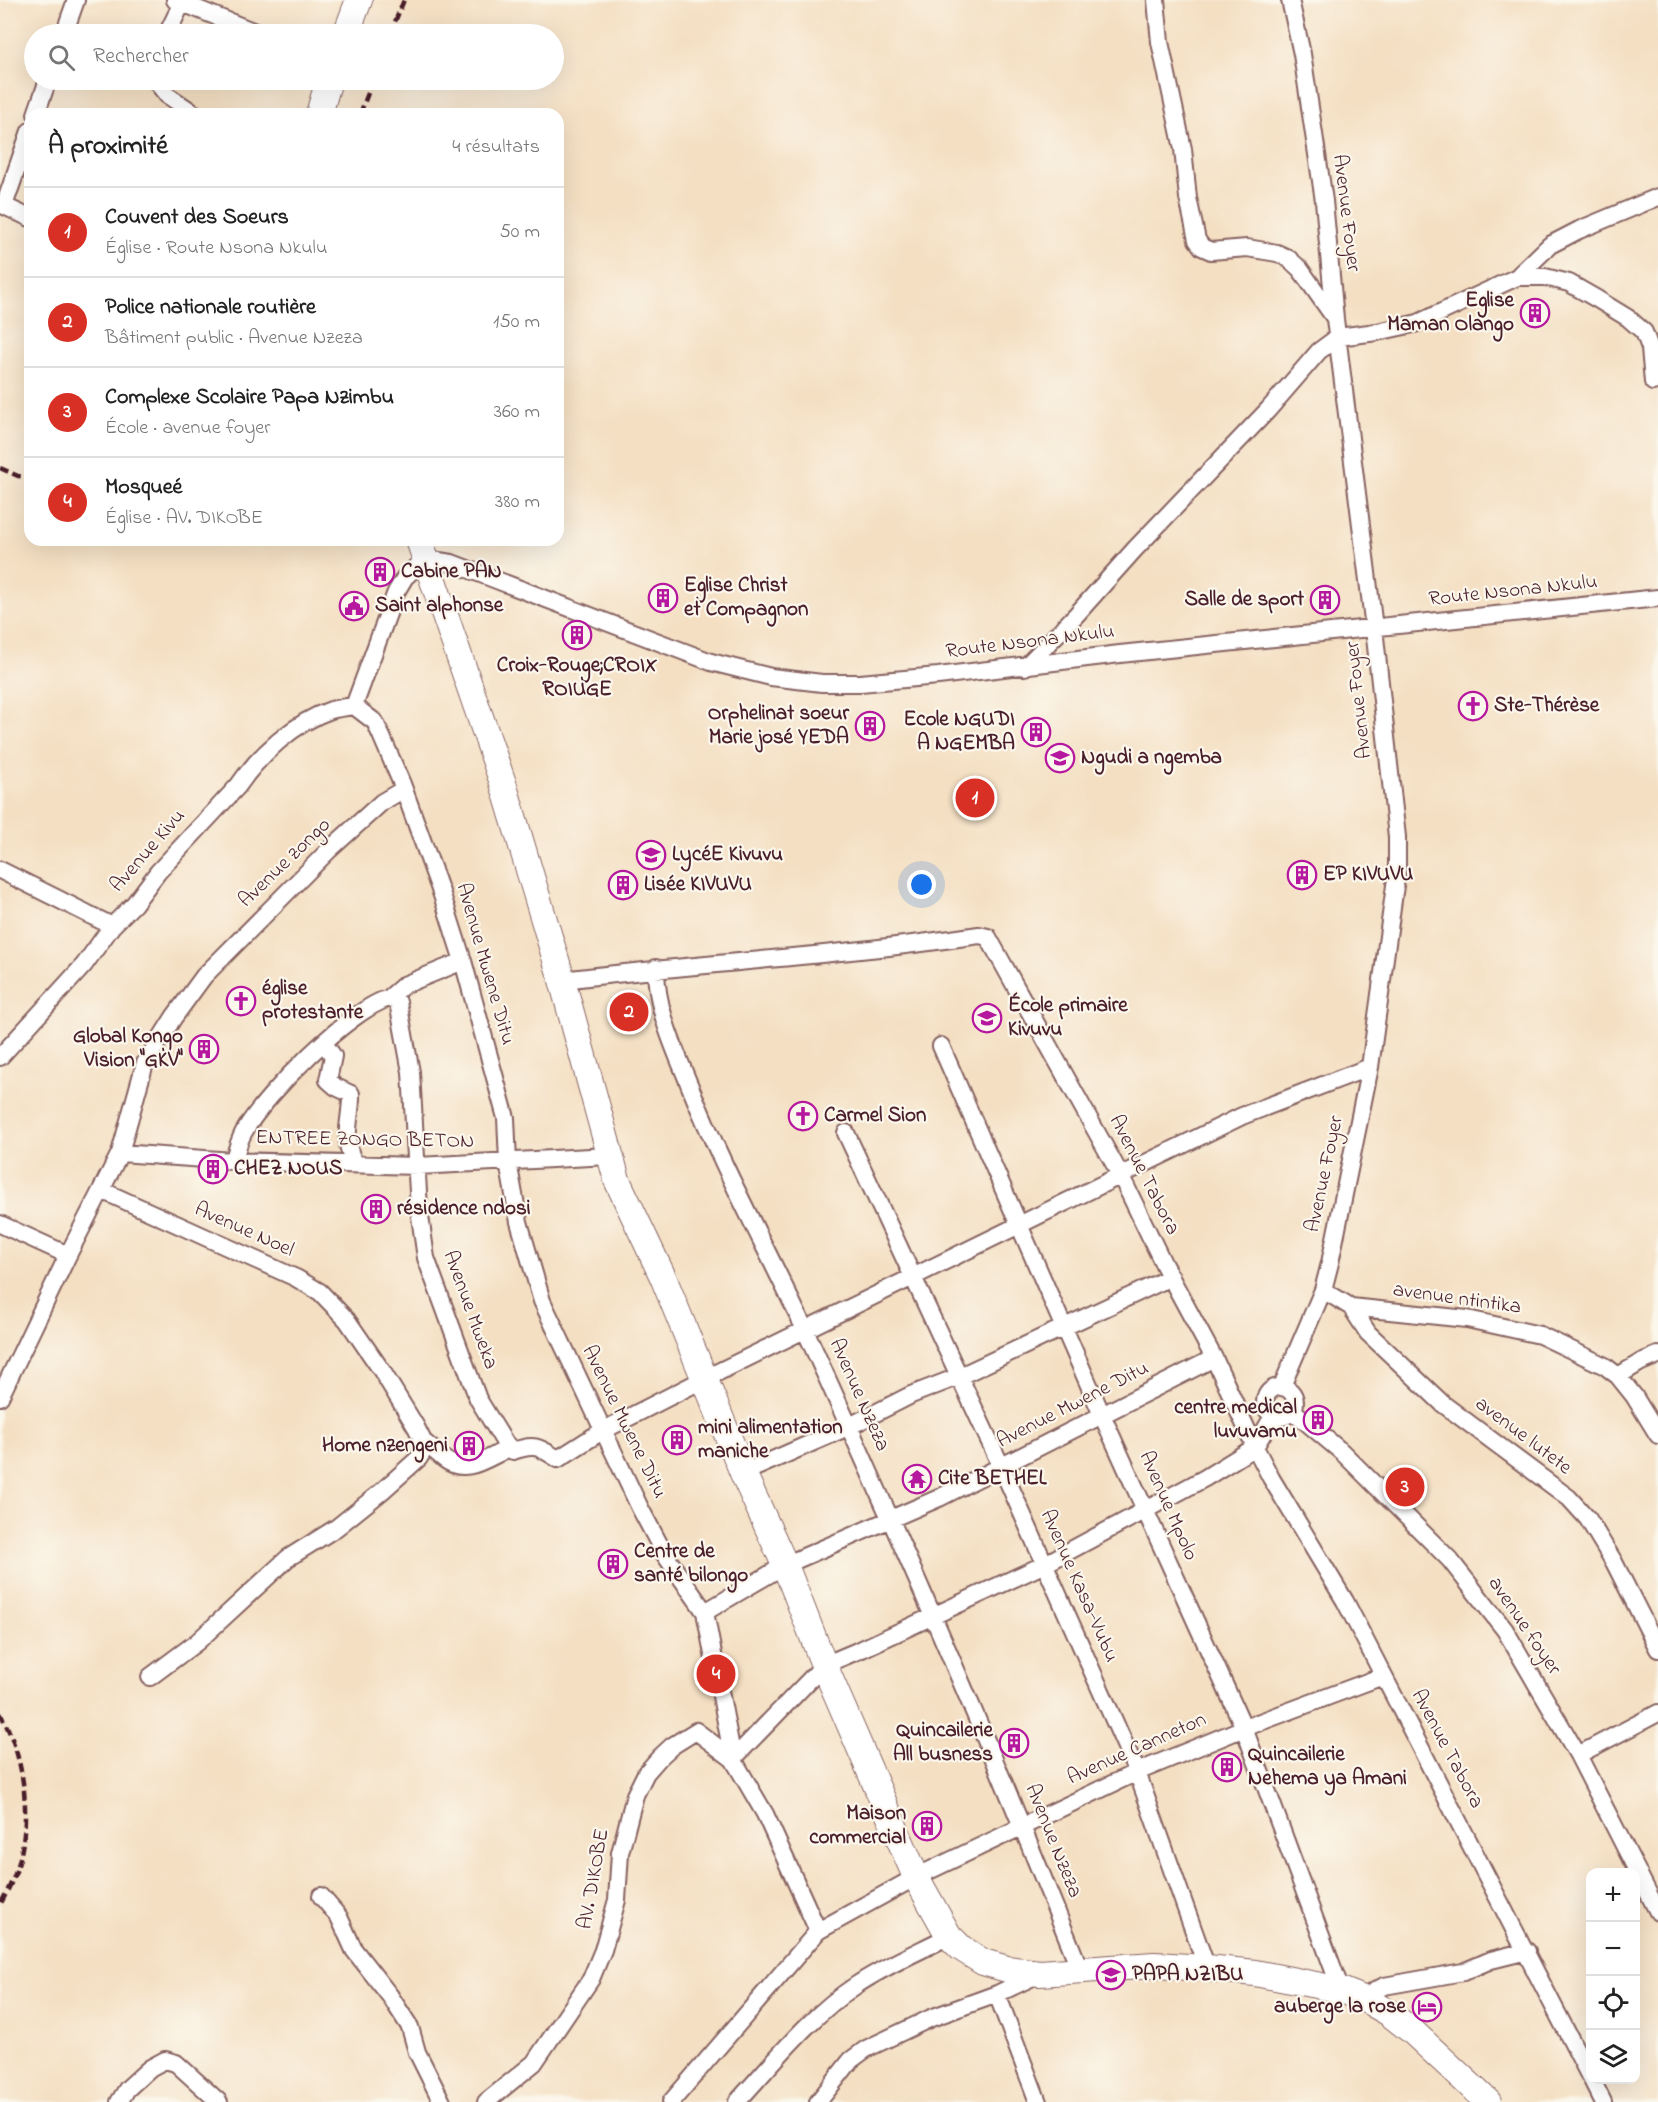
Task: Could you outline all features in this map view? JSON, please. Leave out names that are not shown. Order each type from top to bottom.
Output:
[{"type":"highway","points":[[350,24],[359,0]]},
{"type":"highway","points":[[321,108],[326,90]]},
{"type":"highway","points":[[422,549],[503,783],[562,980],[617,1179],[663,1277],[742,1473],[785,1565],[824,1665],[916,1877],[949,1936],[961,1948],[983,1962],[1008,1969],[1040,1973],[1081,1972],[1154,1965],[1207,1968],[1255,1973],[1341,1990],[1389,2013],[1413,2032],[1488,2102]]},
{"type":"street","points":[[68,24],[76,0]]},
{"type":"street","points":[[1156,0],[1160,42],[1183,149],[1188,198],[1197,240],[1202,247],[1211,251],[1247,248],[1276,253],[1288,258],[1300,269],[1335,320]]},
{"type":"street","name":"Avenue Foyer","points":[[1282,1386],[1323,1290],[1370,1067],[1397,871],[1397,837],[1374,628],[1335,320],[1324,201],[1302,54],[1290,0]]},
{"type":"street","points":[[173,24],[186,2],[237,24]]},
{"type":"street","points":[[38,108],[44,90]]},
{"type":"street","points":[[162,90],[186,108]]},
{"type":"street","points":[[24,147],[2,205],[24,215]]},
{"type":"street","points":[[1025,667],[1268,410],[1319,351],[1338,337],[1418,323],[1517,278],[1550,245],[1579,230],[1658,197]]},
{"type":"street","points":[[1517,278],[1545,277],[1569,283],[1628,318],[1644,332],[1650,348],[1653,382]]},
{"type":"street","points":[[354,706],[396,592],[422,549]]},
{"type":"street","name":"Route Nsona Nkulu","points":[[422,549],[711,662],[771,677],[822,683],[860,683],[1025,667],[1119,654],[1658,598]]},
{"type":"street","name":"Avenue Mwene Ditu","points":[[354,706],[366,714],[378,728],[404,789],[463,961],[506,1118],[508,1162],[519,1222],[542,1301],[602,1431],[665,1555],[705,1612],[785,1565],[939,1498],[1214,1358]]},
{"type":"street","name":"Avenue Kivu","points":[[0,1057],[84,965],[112,926],[134,904],[158,872],[270,750],[285,737],[331,710],[354,706]]},
{"type":"street","name":"Avenue zongo","points":[[0,1396],[6,1370],[120,1153],[145,1063],[174,1017],[204,976],[329,850],[382,802],[404,789]]},
{"type":"street","points":[[0,870],[112,926]]},
{"type":"street","name":"Avenue Tabora","points":[[656,968],[911,945],[979,935],[985,935],[992,941],[1121,1176],[1214,1358],[1271,1478],[1346,1601],[1586,2068]]},
{"type":"street","points":[[233,1161],[243,1132],[257,1113],[278,1088],[324,1042],[367,1008],[394,1002],[404,985],[463,961]]},
{"type":"street","points":[[562,980],[656,968]]},
{"type":"street","name":"Avenue Nzeza","points":[[656,968],[656,980],[663,1013],[672,1043],[704,1122],[805,1330],[890,1519],[1023,1825],[1081,1972]]},
{"type":"street","name":"Avenue Mweka","points":[[394,1002],[411,1072],[419,1209],[426,1258],[478,1399],[508,1445]]},
{"type":"street","points":[[324,1042],[333,1056],[328,1080],[336,1087],[351,1094],[351,1112],[346,1128],[351,1158],[356,1164]]},
{"type":"street","name":"Avenue Mpolo","points":[[941,1046],[1102,1415],[1244,1728],[1341,1990]]},
{"type":"street","points":[[508,1445],[513,1451],[536,1446],[558,1459],[602,1431],[704,1379],[1242,1116],[1370,1067]]},
{"type":"street","name":"Avenue Kasa-Vubu","points":[[846,1133],[915,1277],[1137,1772],[1207,1968]]},
{"type":"street","name":"ENTREE ZONGO BETON","points":[[120,1153],[233,1161],[418,1166],[609,1156]]},
{"type":"street","name":"Avenue Noel","points":[[101,1190],[309,1284],[320,1292],[335,1307],[382,1371],[423,1441],[446,1461],[457,1466],[468,1466],[482,1462],[508,1445]]},
{"type":"street","points":[[0,1224],[68,1255]]},
{"type":"street","points":[[742,1473],[911,1395],[960,1376],[1171,1277]]},
{"type":"street","name":"avenue lutete","points":[[1323,1290],[1351,1307],[1368,1333],[1443,1404],[1569,1498],[1588,1519],[1614,1562],[1658,1649]]},
{"type":"street","name":"avenue ntintika","points":[[1351,1307],[1467,1319],[1540,1335],[1605,1365],[1618,1376],[1634,1396],[1658,1435]]},
{"type":"street","points":[[1618,1376],[1658,1355]]},
{"type":"street","points":[[1282,1386],[1291,1391],[1296,1401],[1293,1411],[1284,1417],[1273,1416],[1266,1408],[1265,1398],[1271,1389],[1282,1386]]},
{"type":"street","name":"avenue foyer","points":[[1293,1411],[1342,1452],[1450,1560],[1505,1630],[1578,1755],[1658,1912]]},
{"type":"street","points":[[733,1759],[824,1665],[1045,1564],[1146,1511],[1256,1447],[1273,1416]]},
{"type":"street","points":[[150,1677],[197,1642],[288,1558],[336,1528],[381,1492],[419,1458],[424,1450],[423,1441]]},
{"type":"street","points":[[671,2102],[818,1931],[765,1814],[733,1759],[705,1612]]},
{"type":"street","name":"Avenue Canneton","points":[[818,1931],[916,1877],[1137,1772],[1244,1728],[1383,1676]]},
{"type":"street","points":[[1578,1755],[1658,1713]]},
{"type":"street","name":"AV. DIKOBE","points":[[486,2102],[534,2063],[556,2034],[591,1979],[603,1950],[617,1900],[620,1853],[634,1795],[646,1773],[672,1746],[696,1731],[733,1759]]},
{"type":"street","points":[[321,1896],[339,1917],[354,1950],[390,1996],[410,2027],[417,2052],[442,2102]]},
{"type":"street","points":[[737,2102],[833,2002],[856,1985],[949,1936]]},
{"type":"street","points":[[1368,2001],[1371,1993],[1384,1986],[1456,1974],[1491,1960],[1527,1951]]},
{"type":"street","points":[[818,2102],[851,2060],[866,2049],[931,2018],[997,1994],[1040,1973]]},
{"type":"street","points":[[997,1994],[1038,2102]]},
{"type":"street","points":[[119,2102],[126,2089],[150,2068],[165,2060],[176,2063],[219,2102]]},
{"type":"street","name":"Avenue Tabora","points":[[1594,2084],[1603,2102]]},
{"type":"railway","points":[[394,24],[404,0]]},
{"type":"railway","points":[[362,108],[369,90]]},
{"type":"railway","points":[[0,468],[24,476]]},
{"type":"railway","points":[[0,1713],[15,1747],[25,1803],[23,1840],[18,1864],[0,1905]]},
{"type":"place","name":"Eglise Maman Olango","points":[[1535,313]]},
{"type":"place","name":"Cabine PAN","points":[[380,572]]},
{"type":"place","name":"Eglise Christ et Compagnon","points":[[663,598]]},
{"type":"place","name":"Salle de sport","points":[[1325,600]]},
{"type":"place","name":"Saint alphonse","points":[[354,606]]},
{"type":"place","name":"Croix-Rouge;CROIX ROIUGE","points":[[577,635]]},
{"type":"place","name":"Ste-Thérèse","points":[[1473,706]]},
{"type":"place","name":"Orphelinat soeur Marie josé YEDA","points":[[870,726]]},
{"type":"place","name":"Ecole NGUDI A NGEMBA","points":[[1036,732]]},
{"type":"place","name":"Ngudi a ngemba","points":[[1060,758]]},
{"type":"place","name":"Couvent des Soeurs","points":[[975,798]]},
{"type":"place","name":"LycéE Kivuvu","points":[[651,855]]},
{"type":"place","name":"EP KIVUVU","points":[[1302,875]]},
{"type":"place","name":"Lisée KIVUVU","points":[[623,885]]},
{"type":"place","name":"église protestante","points":[[241,1001]]},
{"type":"place","name":"Police nationale routière","points":[[629,1012]]},
{"type":"place","name":"École primaire Kivuvu","points":[[987,1018]]},
{"type":"place","name":"Global Kongo Vision \"GKV\"","points":[[204,1049]]},
{"type":"place","name":"Carmel Sion","points":[[803,1116]]},
{"type":"place","name":"CHEZ NOUS","points":[[213,1169]]},
{"type":"place","name":"résidence ndosi","points":[[376,1209]]},
{"type":"place","name":"centre medical luvuvamu","points":[[1318,1420]]},
{"type":"place","name":"mini alimentation maniche","points":[[677,1440]]},
{"type":"place","name":"Home nzengeni","points":[[469,1446]]},
{"type":"place","name":"Cite BETHEL","points":[[917,1479]]},
{"type":"place","name":"Complexe Scolaire Papa Nzimbu","points":[[1405,1487]]},
{"type":"place","name":"Centre de santé bilongo","points":[[613,1564]]},
{"type":"place","name":"Mosqueé","points":[[716,1674]]},
{"type":"place","name":"Quincailerie All busness","points":[[1014,1743]]},
{"type":"place","name":"Quincailerie Nehema ya Amani","points":[[1227,1767]]},
{"type":"place","name":"Maison commercial","points":[[927,1826]]},
{"type":"place","name":"PAPA NZIBU","points":[[1111,1975]]},
{"type":"place","name":"auberge la rose","points":[[1427,2007]]}]
